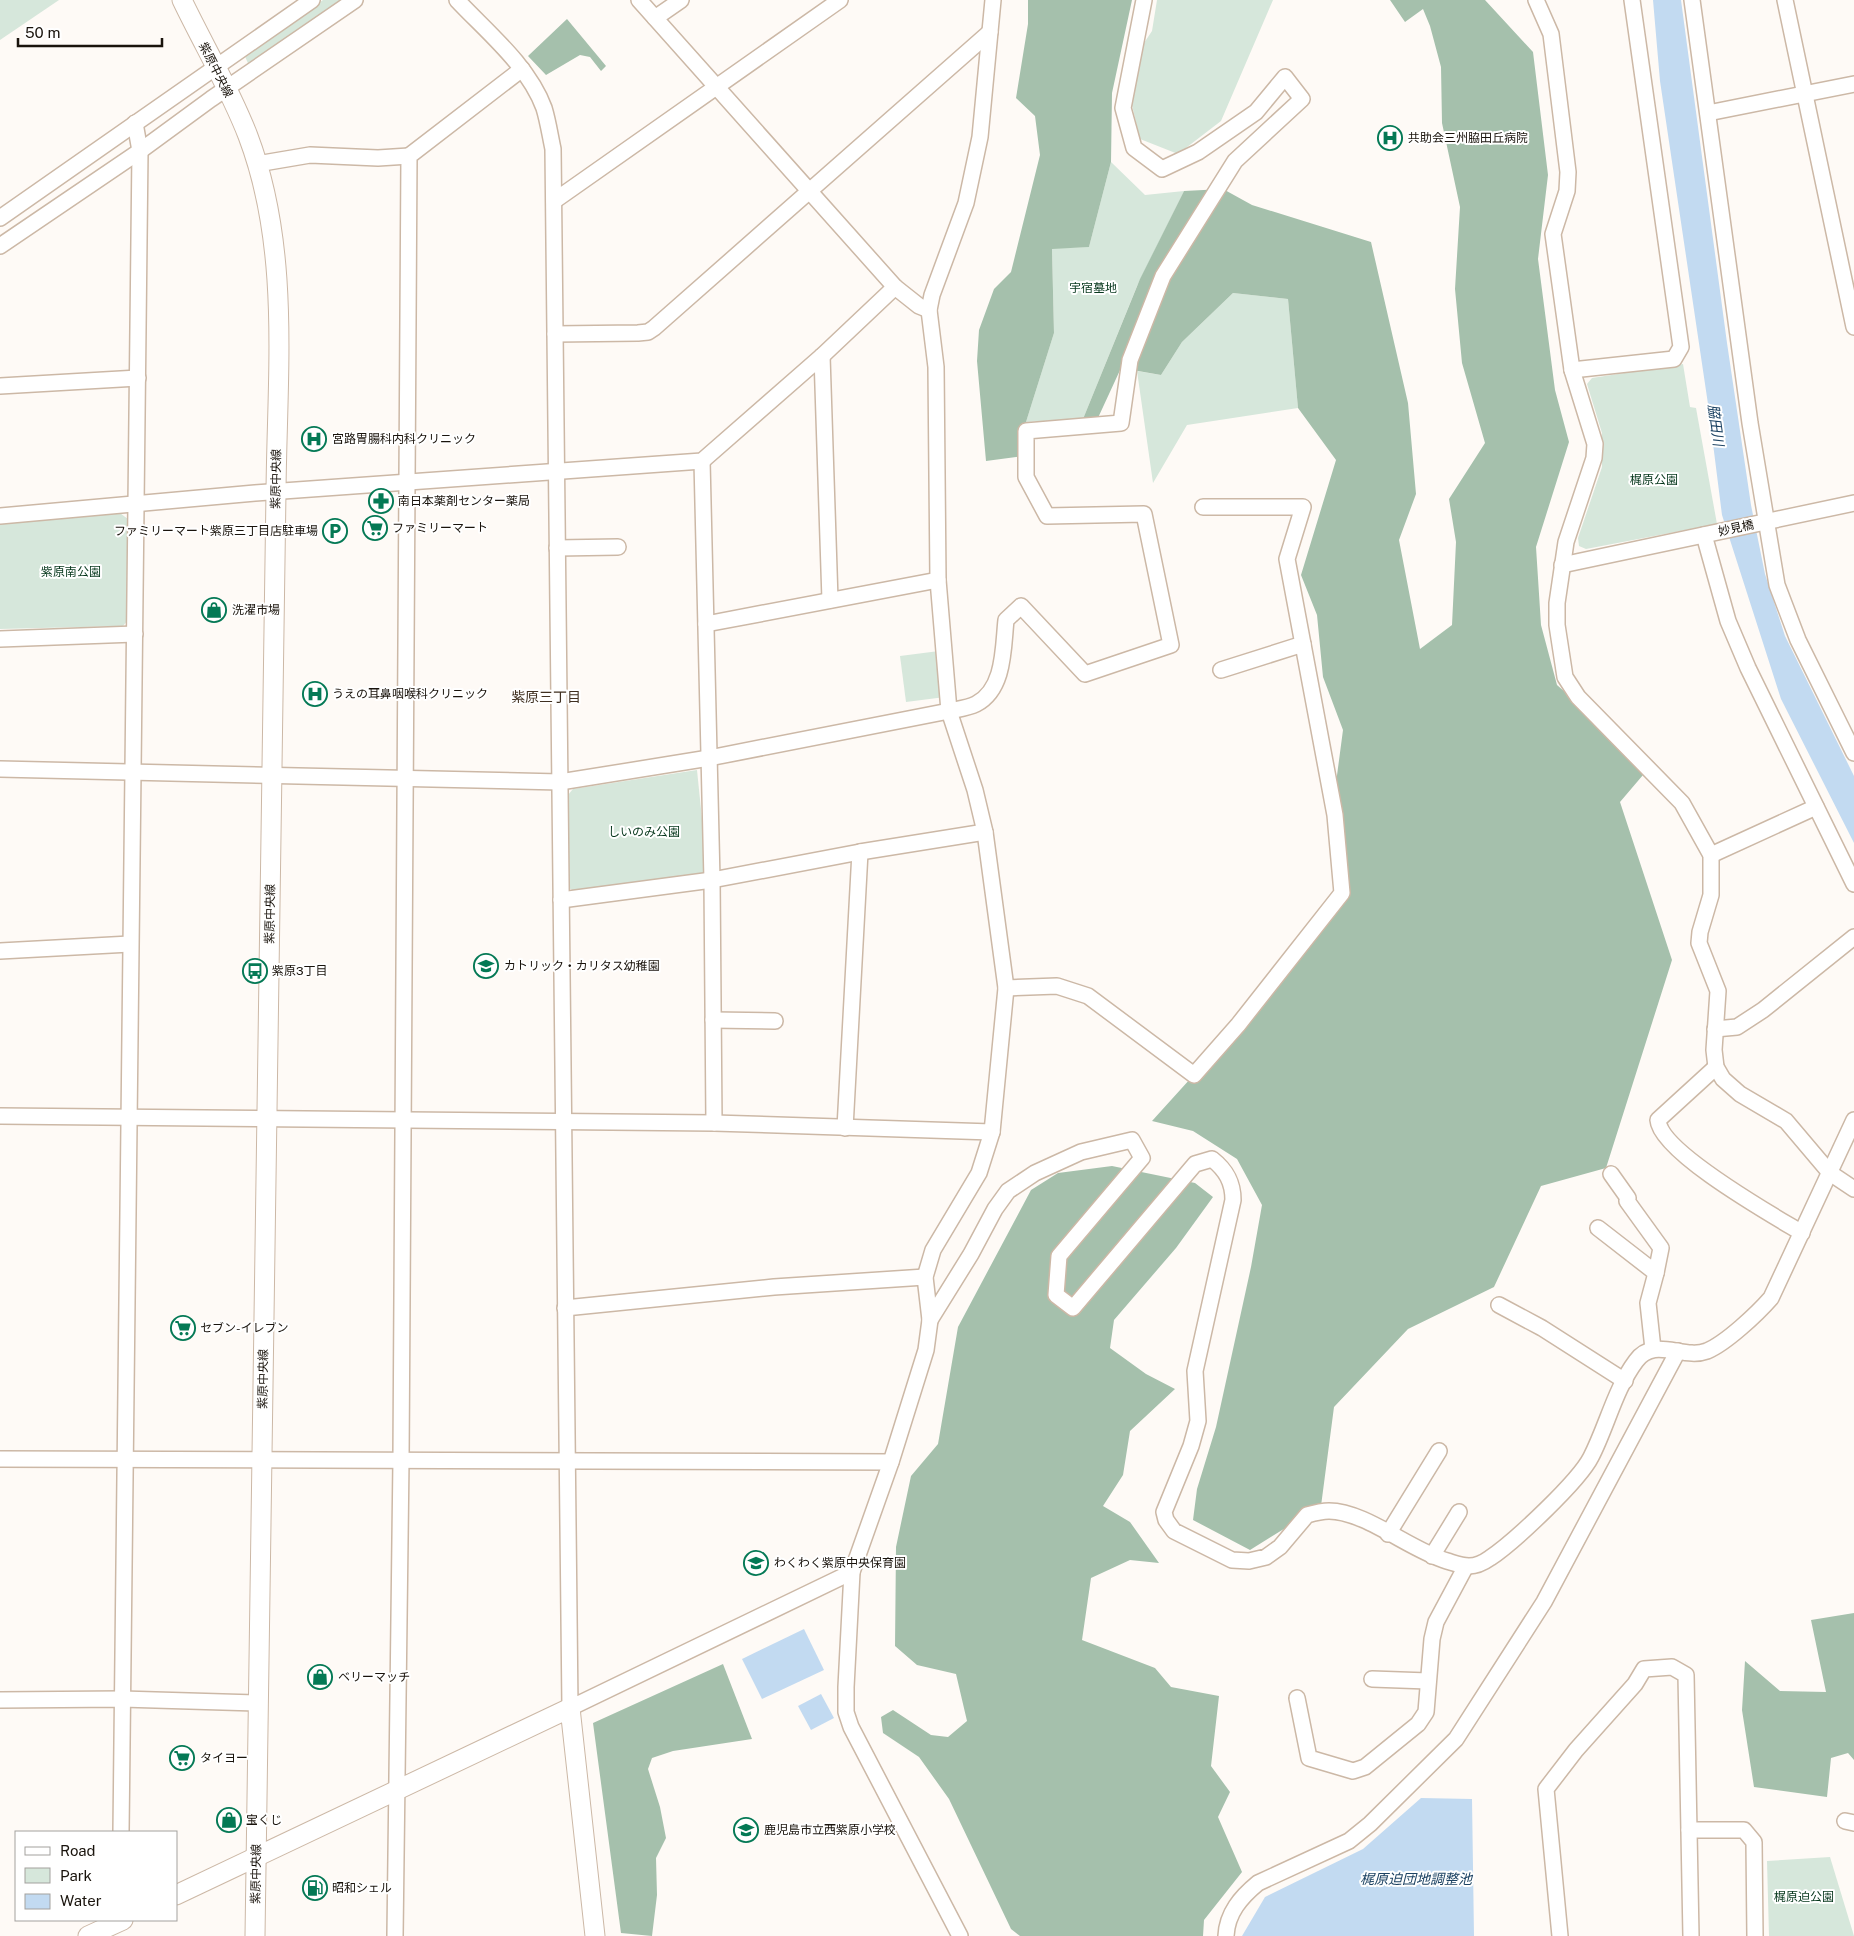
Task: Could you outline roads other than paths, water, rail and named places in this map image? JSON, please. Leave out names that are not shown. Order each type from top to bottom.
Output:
[{"type":"street","name":"紫原中央線","points":[[182,0],[248,135],[257,164],[268,213],[277,266],[276,492],[255,1936]]},
{"type":"street","points":[[0,218],[312,0]]},
{"type":"street","points":[[4,238],[140,151],[355,0]]},
{"type":"street","points":[[457,0],[522,69],[536,91],[544,109],[553,149],[562,1123],[570,1708],[595,1936]]},
{"type":"street","points":[[639,0],[895,287],[919,306],[929,310]]},
{"type":"street","points":[[655,18],[681,0]]},
{"type":"street","points":[[554,201],[840,0]]},
{"type":"street","points":[[960,1936],[851,1727],[846,1712],[852,1572],[891,1462],[926,1350],[930,1320],[925,1277],[933,1250],[979,1173],[992,1132],[1006,988],[985,832],[975,790],[949,711],[938,580],[936,367],[929,310],[932,295],[966,203],[980,137],[993,0]]},
{"type":"street","points":[[0,769],[560,782],[709,758],[949,711],[976,704],[984,698],[995,683],[1001,666],[1006,620],[1021,606],[1085,674],[1172,645],[1144,514],[1047,516],[1026,477],[1026,430],[1121,424],[1130,360],[1162,276],[1235,161],[1302,99],[1286,77],[1256,112],[1198,152],[1162,168],[1134,148],[1122,108],[1144,0]]},
{"type":"street","points":[[1536,0],[1551,34],[1568,172],[1567,191],[1553,234],[1572,370],[1594,444],[1594,458],[1566,542],[1557,603],[1556,625],[1565,677],[1578,697],[1682,803],[1711,855],[1711,894],[1700,932],[1699,944],[1718,991],[1714,1050],[1716,1067],[1723,1079],[1740,1094],[1786,1121],[1830,1172],[1854,1189]]},
{"type":"street","points":[[1572,370],[1674,359],[1681,347],[1632,0]]},
{"type":"street","points":[[1692,0],[1763,522],[1777,584],[1798,640],[1854,753]]},
{"type":"street","points":[[1785,0],[1854,327]]},
{"type":"street","points":[[555,334],[648,332],[990,32]]},
{"type":"street","points":[[257,164],[310,155],[378,158],[409,156],[522,69]]},
{"type":"street","points":[[1708,113],[1854,84]]},
{"type":"street","points":[[121,1831],[124,1459],[131,1117],[130,944],[140,151],[135,123]]},
{"type":"street","points":[[395,1936],[401,1460],[409,156]]},
{"type":"street","points":[[0,516],[276,492],[702,461],[822,356],[895,287]]},
{"type":"street","points":[[822,356],[830,600]]},
{"type":"street","points":[[0,386],[138,378]]},
{"type":"street","points":[[702,461],[712,880],[714,1123]]},
{"type":"street","name":"妙見橋","points":[[1562,565],[1854,503]]},
{"type":"street","points":[[1006,988],[1057,986],[1088,996],[1194,1075],[1238,1025],[1342,893],[1335,815],[1287,559],[1303,507],[1203,507]]},
{"type":"street","points":[[1708,534],[1728,621],[1748,668],[1854,884]]},
{"type":"street","points":[[557,548],[618,547]]},
{"type":"street","points":[[706,624],[938,580]]},
{"type":"street","points":[[0,639],[135,634]]},
{"type":"street","points":[[1221,670],[1303,644]]},
{"type":"street","points":[[1711,855],[1816,807]]},
{"type":"street","points":[[561,900],[712,880],[860,852],[985,832]]},
{"type":"street","points":[[844,1128],[860,852]]},
{"type":"street","points":[[1715,1029],[1737,1028],[1764,1010],[1854,937]]},
{"type":"street","points":[[0,951],[130,944]]},
{"type":"street","points":[[713,1020],[775,1021]]},
{"type":"street","points":[[1716,1067],[1658,1120],[1659,1126],[1668,1139],[1722,1184],[1802,1233]]},
{"type":"street","points":[[0,1116],[714,1123],[992,1132]]},
{"type":"street","points":[[930,1320],[995,1209],[1008,1191],[1035,1173],[1081,1152],[1132,1140],[1142,1158],[1059,1256],[1056,1295],[1073,1308],[1195,1164],[1212,1159],[1221,1166],[1227,1175],[1233,1200],[1195,1371],[1198,1421],[1191,1446],[1164,1512],[1166,1520],[1174,1531],[1232,1560],[1240,1561],[1266,1558],[1280,1547],[1307,1515],[1330,1511],[1348,1515],[1432,1556],[1466,1566],[1478,1565],[1490,1558],[1577,1477],[1591,1458],[1625,1381],[1636,1361],[1644,1352],[1653,1349],[1696,1354],[1708,1350],[1757,1313],[1771,1298],[1854,1120]]},
{"type":"street","points":[[1611,1174],[1628,1198],[1627,1201],[1661,1248],[1648,1303],[1653,1349]]},
{"type":"street","points":[[1598,1228],[1656,1273]]},
{"type":"street","points":[[565,1308],[774,1287],[925,1277]]},
{"type":"street","points":[[1499,1305],[1542,1328],[1625,1381]]},
{"type":"street","points":[[1226,1936],[1229,1916],[1246,1893],[1258,1883],[1348,1841],[1432,1763],[1466,1727],[1544,1602],[1678,1351]]},
{"type":"street","points":[[1388,1534],[1439,1451]]},
{"type":"street","points":[[0,1459],[891,1462]]},
{"type":"street","points":[[1432,1556],[1460,1512]]},
{"type":"street","points":[[1297,1698],[1309,1758],[1354,1771],[1365,1767],[1418,1724],[1426,1712],[1436,1622],[1466,1566]]},
{"type":"street","points":[[178,1894],[852,1572]]},
{"type":"street","points":[[1560,1936],[1546,1789],[1576,1750],[1635,1684],[1644,1669],[1672,1667],[1686,1676],[1691,1936]]},
{"type":"street","points":[[1372,1680],[1428,1681]]},
{"type":"street","points":[[0,1700],[122,1699],[258,1703]]},
{"type":"street","points":[[1689,1830],[1744,1830],[1754,1842],[1755,1936]]},
{"type":"street","points":[[88,1936],[121,1924]]},
{"type":"water","name":"脇田川","points":[[1653,0],[1681,0],[1727,343],[1751,505],[1765,574],[1785,636],[1854,776],[1854,843],[1781,699],[1722,515],[1708,404],[1660,81]]},
{"type":"water","points":[[804,1629],[824,1670],[762,1699],[742,1659]]},
{"type":"water","points":[[821,1694],[834,1718],[811,1730],[798,1706]]},
{"type":"water","name":"梶原迫団地調整池","points":[[1421,1798],[1472,1799],[1474,1936],[1242,1936],[1265,1897],[1363,1849]]},
{"type":"place","name":"共助会三州脇田丘病院","points":[[1390,138]]},
{"type":"place","name":"宮路胃腸科内科クリニック","points":[[314,439]]},
{"type":"place","name":"南日本薬剤センター薬局","points":[[381,501]]},
{"type":"place","name":"ファミリーマート","points":[[375,528]]},
{"type":"place","name":"ファミリーマート紫原三丁目店駐車場","points":[[335,531]]},
{"type":"place","name":"洗濯市場","points":[[214,610]]},
{"type":"place","name":"うえの耳鼻咽喉科クリニック","points":[[315,694]]},
{"type":"place","name":"カトリック・カリタス幼稚園","points":[[486,966]]},
{"type":"place","name":"紫原3丁目","points":[[255,971]]},
{"type":"place","name":"セブン-イレブン","points":[[183,1328]]},
{"type":"place","name":"わくわく紫原中央保育園","points":[[756,1563]]},
{"type":"place","name":"ベリーマッチ","points":[[320,1677]]},
{"type":"place","name":"タイヨー","points":[[182,1758]]},
{"type":"place","name":"宝くじ","points":[[229,1820]]},
{"type":"place","name":"鹿児島市立西紫原小学校","points":[[746,1830]]},
{"type":"place","name":"昭和シェル","points":[[315,1888]]},
{"type":"district","name":"紫原三丁目","points":[[546,697]]},
{"type":"park label","name":"宇宿墓地","points":[[1093,288]]},
{"type":"park label","name":"梶原公園","points":[[1654,480]]},
{"type":"park label","name":"紫原南公園","points":[[71,572]]},
{"type":"park label","name":"しいのみ公園","points":[[644,832]]},
{"type":"park label","name":"梶原迫公園","points":[[1804,1897]]}]
